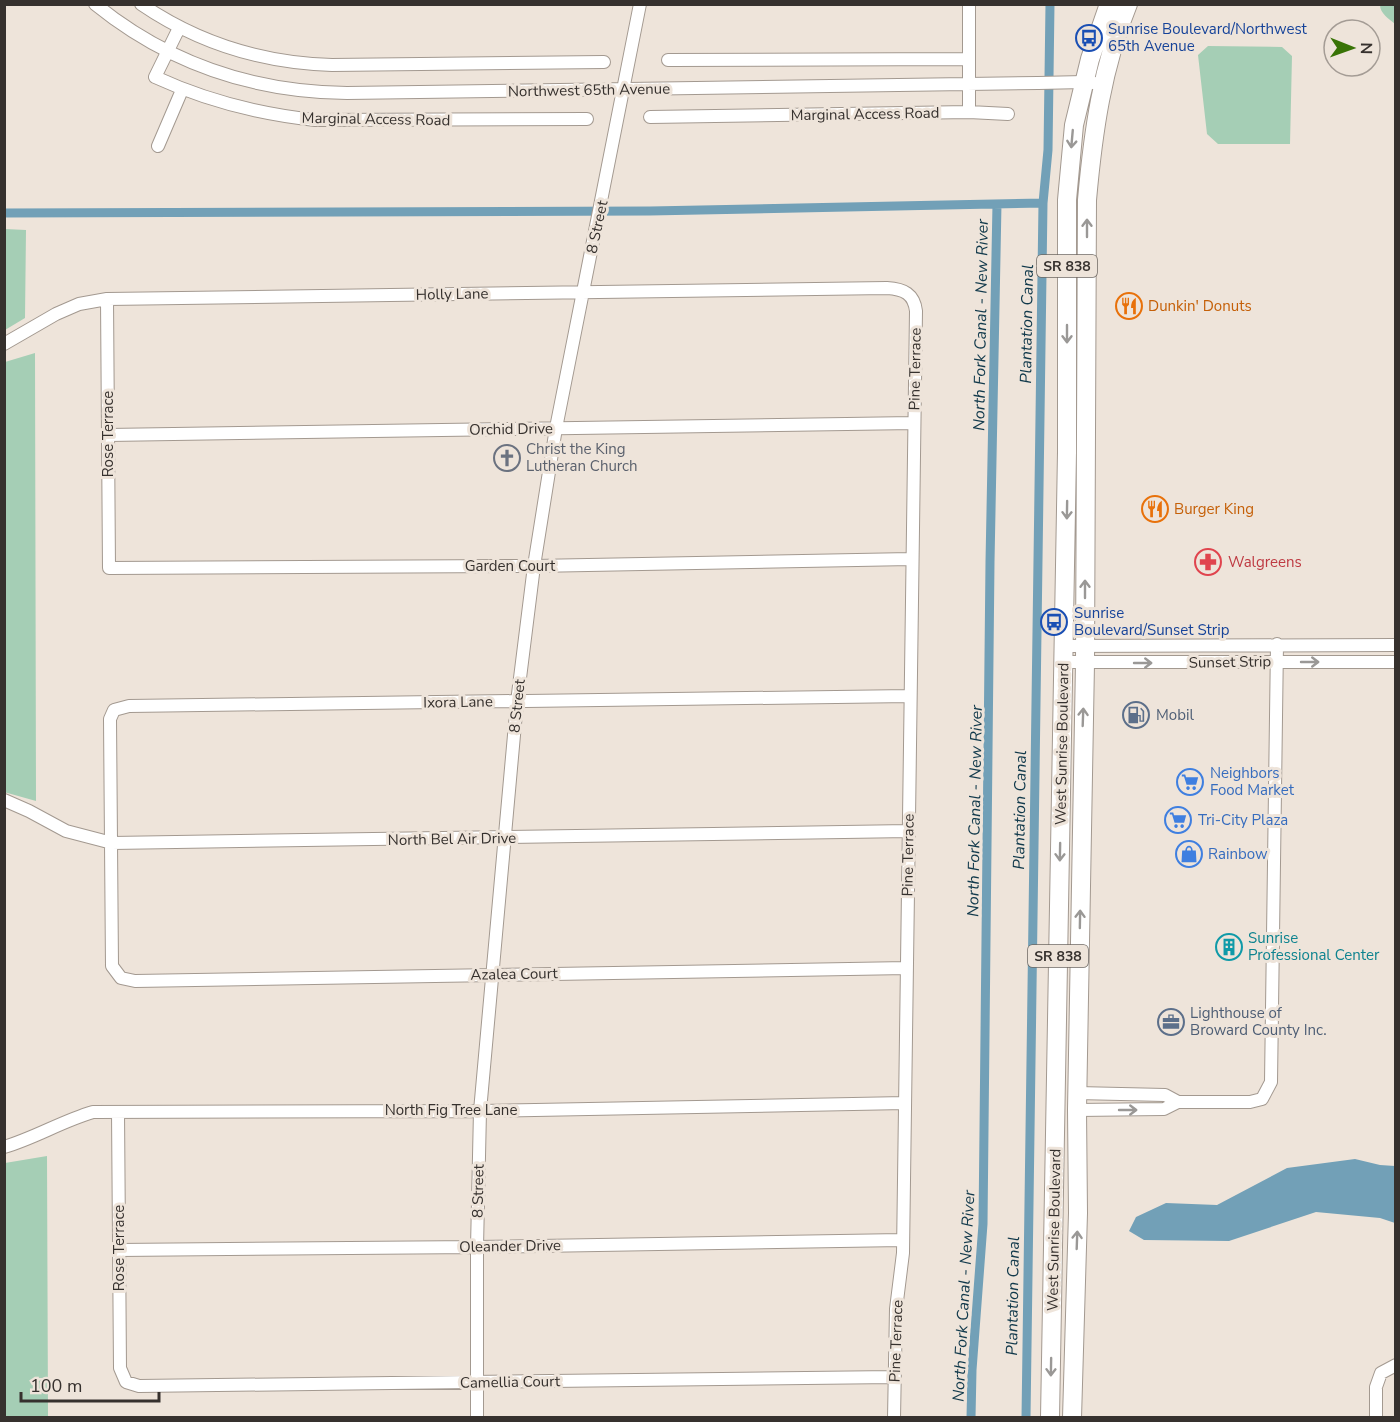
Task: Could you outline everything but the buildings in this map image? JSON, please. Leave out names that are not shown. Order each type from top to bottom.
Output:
[{"type":"highway","name":"West Sunrise Boulevard","points":[[1050,1418],[1067,452],[1067,200],[1074,125],[1084,82],[1109,4]]},
{"type":"highway","name":"West Sunrise Boulevard","points":[[1072,1418],[1078,1213],[1077,1101],[1085,655],[1087,200],[1094,128],[1103,84],[1128,4]]},
{"type":"highway","points":[[1058,918],[1068,945],[1067,1095],[1077,1101]]},
{"type":"highway","points":[[1056,1113],[1069,1124],[1069,1195],[1078,1213]]},
{"type":"highway","points":[[1052,1317],[1065,1354],[1065,1373],[1072,1385]]},
{"type":"street","name":"Northwest 65th Avenue","points":[[95,4],[129,28],[195,64],[233,78],[298,92],[1059,82],[1103,84]]},
{"type":"street","points":[[141,4],[179,28],[225,47],[276,60],[312,64],[604,62]]},
{"type":"street","name":"8 Street","points":[[477,1418],[480,1111],[517,702],[534,566],[556,428],[600,216],[640,4]]},
{"type":"street","points":[[969,4],[969,112]]},
{"type":"street","name":"Marginal Access Road","points":[[179,28],[155,76],[182,90],[243,109],[275,116],[315,120],[587,119]]},
{"type":"street","points":[[668,60],[968,59]]},
{"type":"street","points":[[158,146],[182,90]]},
{"type":"street","name":"Marginal Access Road","points":[[650,117],[969,112],[1008,114]]},
{"type":"street","name":"Holly Lane","points":[[4,344],[56,314],[79,304],[107,299],[887,288],[898,289],[909,294]]},
{"type":"street","name":"Pine Terrace","points":[[894,1418],[896,1309],[902,1266],[916,311],[909,294]]},
{"type":"street","name":"Rose Terrace","points":[[107,299],[109,568]]},
{"type":"street","name":"Orchid Drive","points":[[108,435],[914,423]]},
{"type":"street","name":"Garden Court","points":[[109,568],[534,566],[911,560]]},
{"type":"street","points":[[1077,1101],[1164,1110],[1178,1102],[1250,1102],[1262,1099],[1271,1082],[1277,644]]},
{"type":"street","name":"Sunset Strip","points":[[1085,655],[1277,644],[1395,645]]},
{"type":"street","name":"Sunset Strip","points":[[1064,654],[1277,662],[1395,662]]},
{"type":"street","name":"Ixora Lane","points":[[112,843],[110,719],[114,710],[129,706],[910,696]]},
{"type":"street","name":"North Bel Air Drive","points":[[4,800],[66,831],[112,843],[909,831]]},
{"type":"street","name":"Azalea Court","points":[[112,843],[112,966],[121,978],[135,981],[907,968]]},
{"type":"street","name":"North Fig Tree Lane","points":[[4,1147],[69,1119],[93,1112],[480,1111],[905,1103]]},
{"type":"street","name":"Rose Terrace","points":[[118,1112],[120,1368],[126,1382]]},
{"type":"street","name":"Oleander Drive","points":[[118,1250],[902,1240]]},
{"type":"street","points":[[1376,1418],[1376,1387],[1381,1373],[1395,1365]]},
{"type":"street","name":"Camellia Court","points":[[126,1382],[139,1386],[894,1377]]},
{"type":"green space","points":[[1380,5],[1395,5],[1395,24],[1383,13]]},
{"type":"green space","points":[[1208,46],[1282,47],[1292,56],[1290,144],[1218,144],[1207,134],[1198,55]]},
{"type":"green space","points":[[5,229],[26,230],[25,318],[5,330]]},
{"type":"green space","points":[[35,353],[36,801],[4,792],[5,362]]},
{"type":"green space","points":[[47,1156],[48,1417],[5,1417],[5,1163]]},
{"type":"water","points":[[1355,1159],[1395,1166],[1395,1223],[1380,1218],[1316,1212],[1229,1241],[1144,1240],[1129,1231],[1136,1217],[1166,1203],[1217,1205],[1287,1168]]},
{"type":"waterway","name":"Plantation Canal","points":[[1026,1418],[1043,203],[1048,150],[1050,4]]},
{"type":"waterway","points":[[4,213],[650,211],[1043,203]]},
{"type":"waterway","name":"North Fork Canal - New River","points":[[971,1418],[972,1370],[983,1224],[990,562],[997,204]]},
{"type":"place","name":"Sunrise Boulevard/Northwest 65th Avenue","points":[[1089,38]]},
{"type":"place","name":"Dunkin' Donuts","points":[[1129,306]]},
{"type":"place","name":"Christ the King Lutheran Church","points":[[507,458]]},
{"type":"place","name":"Burger King","points":[[1155,509]]},
{"type":"place","name":"Walgreens","points":[[1208,562]]},
{"type":"place","name":"Sunrise Boulevard/Sunset Strip","points":[[1054,622]]},
{"type":"place","name":"Mobil","points":[[1136,715]]},
{"type":"place","name":"Neighbors Food Market","points":[[1190,782]]},
{"type":"place","name":"Tri-City Plaza","points":[[1178,820]]},
{"type":"place","name":"Rainbow","points":[[1189,854]]},
{"type":"place","name":"Sunrise Professional Center","points":[[1229,947]]},
{"type":"place","name":"Lighthouse of Broward County Inc.","points":[[1171,1022]]}]
